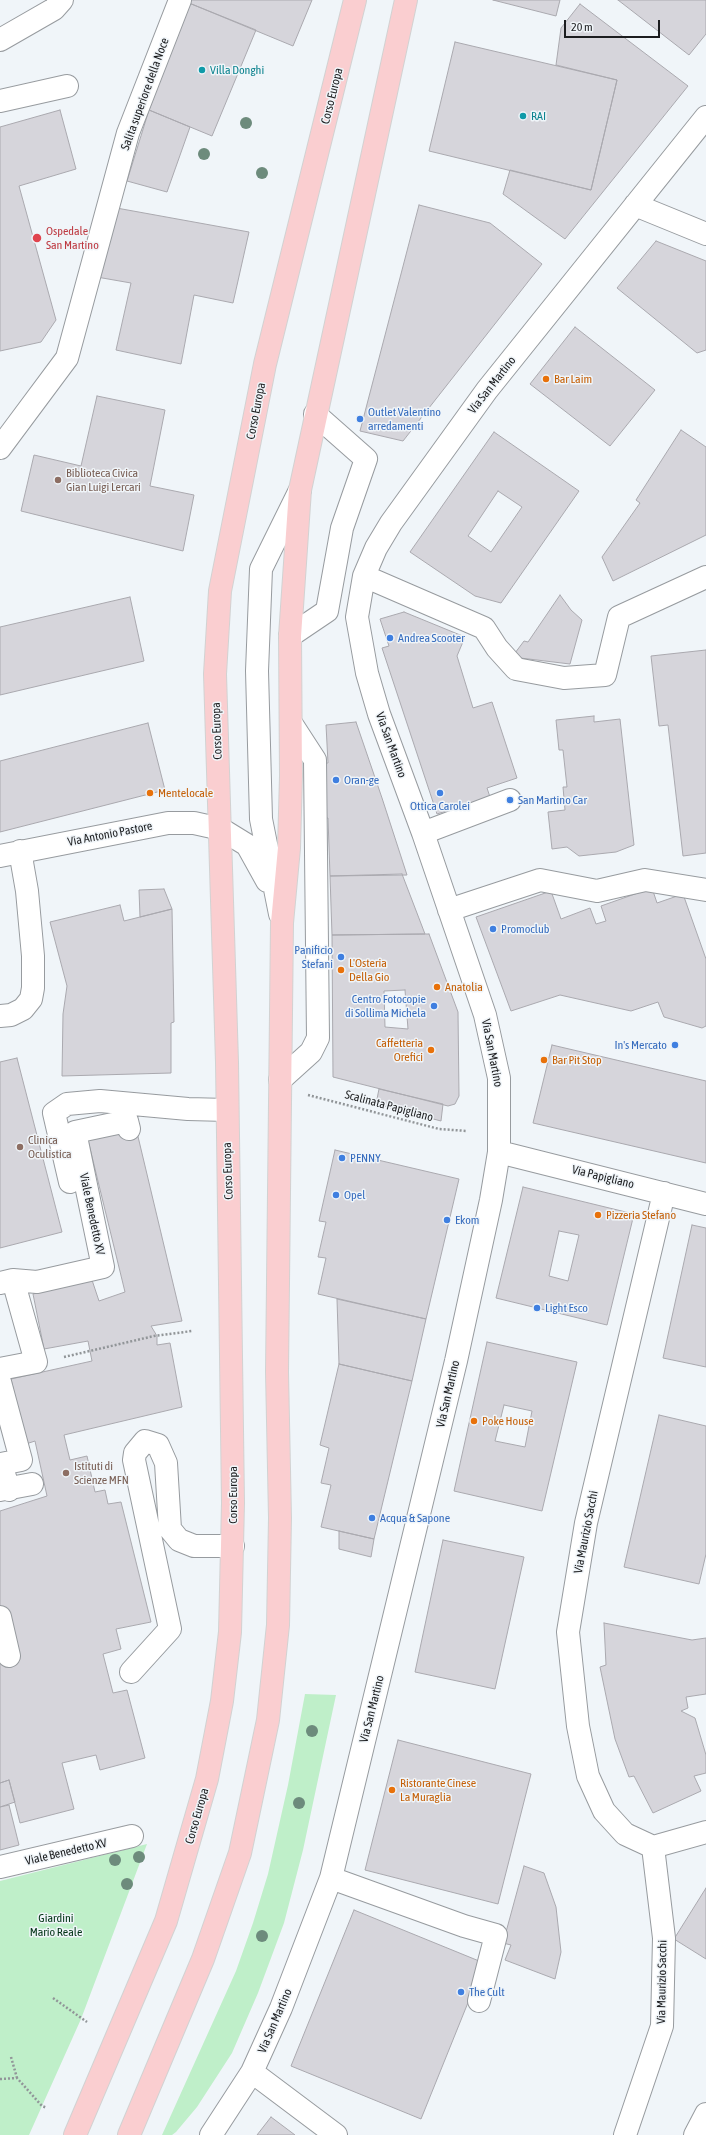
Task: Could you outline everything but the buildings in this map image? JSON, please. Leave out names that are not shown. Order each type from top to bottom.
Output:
[{"type":"main road","points":[[129,2135],[203,1959],[240,1853],[268,1720],[278,1625],[280,1518],[277,1372],[282,923],[288,848],[291,723],[290,636],[300,490],[333,344],[406,0]]},
{"type":"main road","name":"Corso Europa","points":[[75,2135],[166,1921],[208,1779],[222,1701],[230,1632],[233,1546],[231,1277],[221,829],[215,674],[220,591],[265,364],[354,7]]},
{"type":"street","points":[[0,40],[54,9],[62,0]]},
{"type":"street","name":"Salita superiore della Noce","points":[[0,448],[67,358],[128,133],[180,0]]},
{"type":"street","points":[[0,100],[67,86]]},
{"type":"street","name":"Via San Martino","points":[[211,2135],[252,2072],[281,2008],[331,1878],[456,1361],[491,1200],[499,1152],[500,1078],[485,1015],[423,833],[379,714],[362,652],[357,617],[364,576],[376,548],[403,506],[487,390],[706,117]]},
{"type":"street","points":[[635,205],[706,234]]},
{"type":"street","points":[[290,636],[327,612],[342,528],[366,459],[316,414]]},
{"type":"street","points":[[282,923],[261,819],[257,671],[261,568],[300,490]]},
{"type":"street","points":[[364,576],[484,628],[497,648],[516,669],[564,678],[606,675],[619,617],[706,577]]},
{"type":"street","points":[[280,1080],[312,1052],[318,1038],[315,760],[291,723]]},
{"type":"street","points":[[423,833],[510,800]]},
{"type":"street","name":"Via Antonio Pastore","points":[[10,854],[168,823],[194,823],[221,829]]},
{"type":"street","points":[[221,829],[247,845],[264,874],[282,923]]},
{"type":"street","points":[[0,1016],[11,1015],[23,1009],[31,999],[33,988],[33,956],[27,891],[10,854]]},
{"type":"street","points":[[449,910],[540,880],[597,891],[645,880],[706,890]]},
{"type":"street","points":[[70,1182],[54,1113],[67,1104],[100,1101],[188,1109],[227,1110]]},
{"type":"street","name":"Viale Benedetto XV","points":[[36,1362],[6,1281],[37,1282],[103,1267],[75,1132],[127,1121],[129,1130]]},
{"type":"street","name":"Via Papigliano","points":[[499,1152],[706,1204]]},
{"type":"street","name":"Via Maurizio Sacchi","points":[[625,2135],[662,2026],[664,1938],[653,1847],[625,1834],[604,1811],[588,1776],[578,1726],[568,1632],[586,1523],[664,1193]]},
{"type":"street","points":[[0,1369],[36,1362]]},
{"type":"street","points":[[0,1382],[21,1460],[1,1464],[3,1481],[32,1484]]},
{"type":"street","points":[[131,1672],[170,1629],[134,1460],[135,1453],[145,1441],[158,1445],[166,1462],[170,1529],[179,1540],[194,1546],[233,1546]]},
{"type":"street","points":[[0,1617],[9,1656]]},
{"type":"street","points":[[653,1847],[706,1832]]},
{"type":"street","name":"Viale Benedetto XV","points":[[0,1867],[132,1836]]},
{"type":"street","points":[[331,1878],[464,1926],[496,1935],[479,2001]]},
{"type":"street","points":[[252,2072],[336,2135]]},
{"type":"street","points":[[694,2135],[706,2114]]},
{"type":"path","name":"Scalinata Papigliano","points":[[308,1095],[439,1128],[467,1131]]},
{"type":"path","points":[[36,1362],[154,1336],[192,1331]]},
{"type":"path","points":[[53,1998],[87,2022]]},
{"type":"path","points":[[11,2058],[17,2078],[42,2106],[47,2108]]},
{"type":"path","points":[[0,2079],[17,2078]]},
{"type":"green space","points":[[305,1694],[336,1695],[303,1850],[284,1923],[258,1993],[232,2053],[197,2107],[176,2132],[172,2135],[162,2135],[236,1971],[253,1923],[268,1874],[288,1785]]},
{"type":"green space","name":"Giardini Mario Reale","points":[[147,1844],[81,2019],[29,2135],[0,2135],[0,1881]]},
{"type":"place","name":"Villa Donghi","points":[[202,70]]},
{"type":"place","name":"RAI","points":[[523,116]]},
{"type":"place","name":"Ospedale San Martino","points":[[37,238]]},
{"type":"place","name":"Bar Laim","points":[[546,379]]},
{"type":"place","name":"Outlet Valentino arredamenti","points":[[360,419]]},
{"type":"place","name":"Biblioteca Civica Gian Luigi Lercari","points":[[58,480]]},
{"type":"place","name":"Andrea Scooter","points":[[390,638]]},
{"type":"place","name":"Oran-ge","points":[[336,780]]},
{"type":"place","name":"Mentelocale","points":[[150,793]]},
{"type":"place","name":"Ottica Carolei","points":[[440,793]]},
{"type":"place","name":"San Martino Car","points":[[510,800]]},
{"type":"place","name":"Promoclub","points":[[493,929]]},
{"type":"place","name":"Panificio Stefani","points":[[341,957]]},
{"type":"place","name":"L'Osteria Della Gio","points":[[341,970]]},
{"type":"place","name":"Anatolia","points":[[437,987]]},
{"type":"place","name":"Centro Fotocopie di Sollima Michela","points":[[434,1006]]},
{"type":"place","name":"In's Mercato","points":[[675,1045]]},
{"type":"place","name":"Caffetteria Orefici","points":[[431,1050]]},
{"type":"place","name":"Bar Pit Stop","points":[[544,1060]]},
{"type":"place","name":"Clinica Oculistica","points":[[20,1147]]},
{"type":"place","name":"PENNY","points":[[342,1158]]},
{"type":"place","name":"Opel","points":[[336,1195]]},
{"type":"place","name":"Pizzeria Stefano","points":[[598,1215]]},
{"type":"place","name":"Ekom","points":[[447,1220]]},
{"type":"place","name":"Light Esco","points":[[537,1308]]},
{"type":"place","name":"Poke House","points":[[474,1421]]},
{"type":"place","name":"Istituti di Scienze MFN","points":[[66,1473]]},
{"type":"place","name":"Acqua & Sapone","points":[[372,1518]]},
{"type":"place","name":"Ristorante Cinese La Muraglia","points":[[392,1790]]},
{"type":"place","name":"The Cult","points":[[461,1992]]}]
